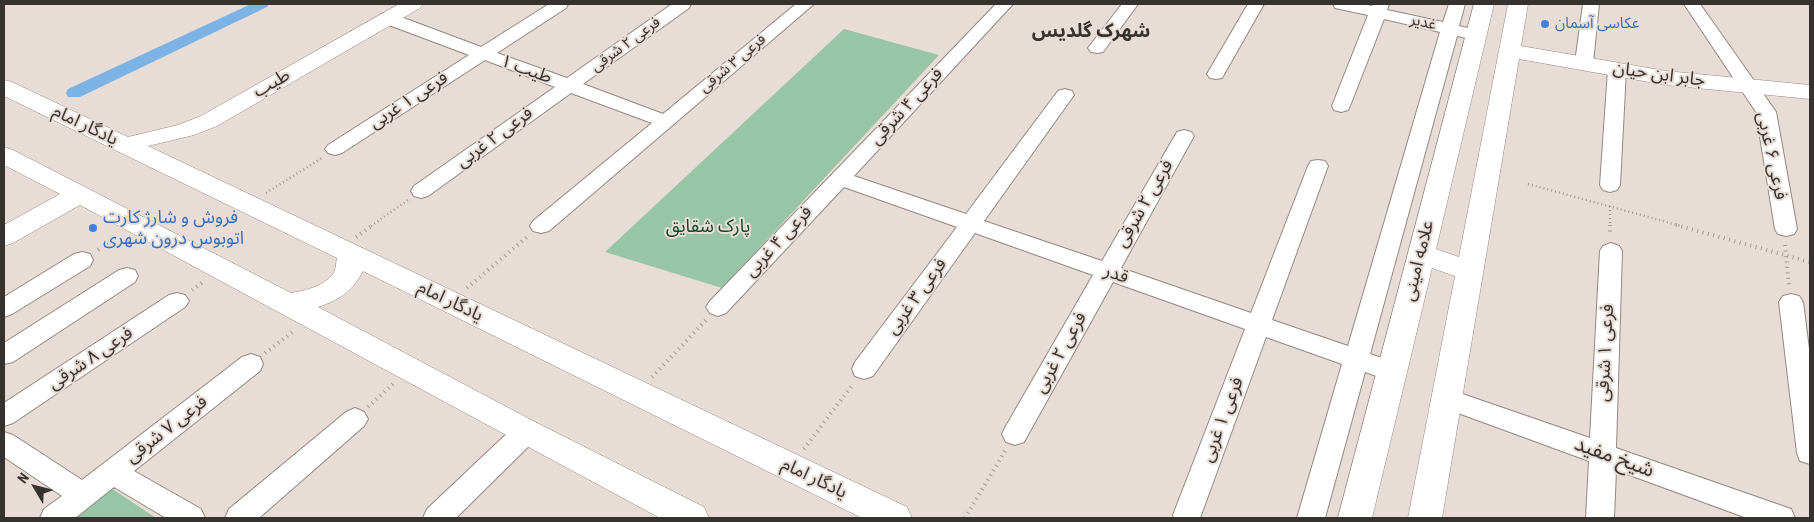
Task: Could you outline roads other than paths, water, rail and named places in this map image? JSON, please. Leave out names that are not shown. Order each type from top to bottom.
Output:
[{"type":"main road","name":"طیب","points":[[124,145],[186,130],[209,121],[413,4]]},
{"type":"main road","name":"علامه امینی","points":[[1354,518],[1421,254],[1463,32],[1484,4]]},
{"type":"main road","points":[[1426,518],[1518,4]]},
{"type":"main road","name":"جابر ابن حیان","points":[[1510,51],[1687,81],[1810,92]]},
{"type":"main road","name":"یادگار امام","points":[[4,87],[895,518]]},
{"type":"main road","points":[[176,170],[171,155],[178,141],[209,121]]},
{"type":"main road","points":[[4,155],[222,268],[526,432],[692,518]]},
{"type":"main road","points":[[4,237],[80,194]]},
{"type":"main road","points":[[301,310],[308,301],[335,286],[349,271],[345,251]]},
{"type":"main road","points":[[1421,254],[1470,271]]},
{"type":"street","points":[[483,54],[560,4]]},
{"type":"street","name":"فرعی ۲ شرقی","points":[[568,86],[683,4]]},
{"type":"street","name":"فرعی ۴ شرقی","points":[[840,178],[1004,4]]},
{"type":"street","points":[[1097,48],[1130,4]]},
{"type":"street","points":[[1216,74],[1256,4]]},
{"type":"street","name":"غدیر","points":[[1341,4],[1379,8],[1463,32]]},
{"type":"street","points":[[1312,518],[1357,359],[1463,32],[1458,4]]},
{"type":"street","points":[[1584,63],[1592,4]]},
{"type":"street","points":[[1692,4],[1748,86]]},
{"type":"street","name":"فرعی ۳ شرقی","points":[[664,121],[804,6]]},
{"type":"street","points":[[1341,106],[1379,8]]},
{"type":"street","name":"طیب ۱","points":[[388,18],[664,121]]},
{"type":"street","name":"فرعی ۱ غربی","points":[[335,149],[483,54]]},
{"type":"street","points":[[1610,185],[1617,70]]},
{"type":"street","name":"فرعی ۲ غربی","points":[[421,191],[568,86]]},
{"type":"street","name":"فرعی ۶ غربی","points":[[1748,86],[1766,112],[1786,229]]},
{"type":"street","points":[[971,224],[1065,95]]},
{"type":"street","points":[[541,226],[664,121]]},
{"type":"street","name":"فرعی ۲ شرقی","points":[[1107,272],[1184,136]]},
{"type":"street","points":[[1258,325],[1318,166]]},
{"type":"street","name":"قدر","points":[[840,178],[1391,371]]},
{"type":"street","name":"فرعی ۴ غربی","points":[[718,307],[840,178]]},
{"type":"street","name":"فرعی ۳ غربی","points":[[864,369],[971,224]]},
{"type":"street","name":"فرعی ۱ شرقی","points":[[1602,454],[1611,251]]},
{"type":"street","points":[[4,308],[82,260]]},
{"type":"street","name":"فرعی ۲ غربی","points":[[1015,434],[1107,272]]},
{"type":"street","points":[[4,355],[127,276]]},
{"type":"street","name":"فرعی ۸ شرقی","points":[[4,416],[177,301]]},
{"type":"street","points":[[1791,302],[1810,453]]},
{"type":"street","name":"فرعی ۱ غربی","points":[[1187,515],[1258,325]]},
{"type":"street","name":"فرعی ۷ شرقی","points":[[54,518],[251,364]]},
{"type":"street","name":"شیخ مفید","points":[[1448,399],[1781,518]]},
{"type":"street","points":[[239,518],[355,419]]},
{"type":"street","points":[[437,518],[526,432]]},
{"type":"street","points":[[4,443],[83,495]]},
{"type":"street","points":[[1600,518],[1602,454]]},
{"type":"street","points":[[113,473],[191,518]]},
{"type":"waterway","points":[[74,93],[262,4]]},
{"type":"place","name":"عکاسی آسمان","points":[[1545,24]]},
{"type":"place","name":"فروش و شارژ کارت اتوبوس درون شهری","points":[[93,228]]},
{"type":"district","name":"شهرک گلدیس","points":[[1091,32]]},
{"type":"park label","name":"پارک شقایق","points":[[708,227]]}]
